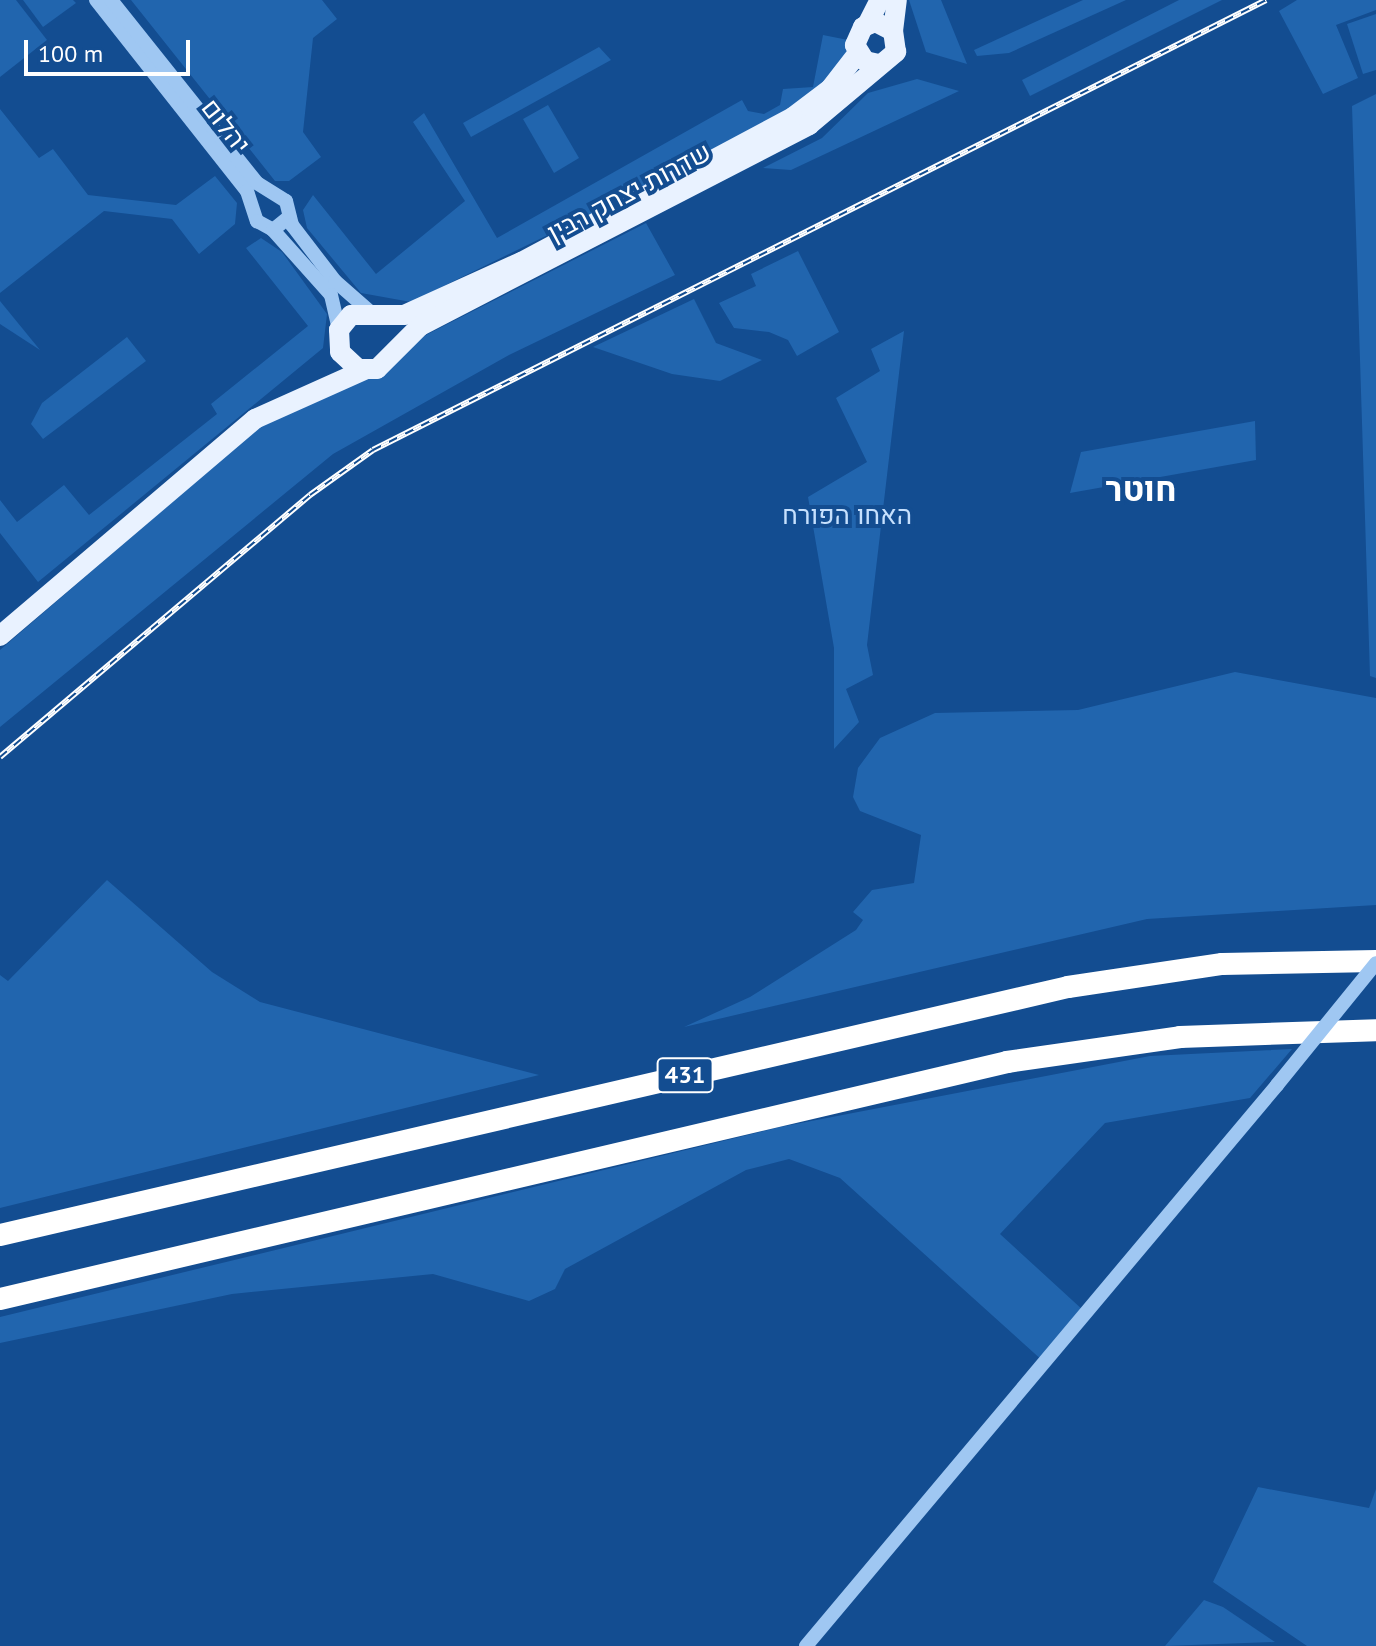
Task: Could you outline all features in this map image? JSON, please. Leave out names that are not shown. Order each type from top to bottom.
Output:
[{"type":"highway","name":"431","points":[[0,1235],[1068,987],[1222,964],[1376,962]]},
{"type":"highway","name":"431","points":[[0,1299],[1007,1062],[1180,1037],[1376,1030]]},
{"type":"main road","points":[[880,0],[856,38],[858,53],[879,64],[896,52],[893,31],[897,0]]},
{"type":"main road","points":[[867,25],[893,31]]},
{"type":"main road","name":"שדרות יצחק רבין","points":[[376,312],[404,315],[521,262],[793,117],[830,89],[858,53]]},
{"type":"main road","name":"שדרות יצחק רבין","points":[[396,352],[420,326],[809,125],[879,64]]},
{"type":"main road","points":[[0,636],[203,459],[307,391],[364,370],[385,366],[396,352],[397,332],[376,312],[338,336],[307,391]]},
{"type":"main road","points":[[338,336],[345,360],[364,370]]},
{"type":"street","name":"יהלום","points":[[96,0],[255,209]]},
{"type":"street","name":"יהלום","points":[[111,0],[272,195]]},
{"type":"street","points":[[338,336],[331,295],[273,230],[257,221],[255,209],[272,195],[286,201],[289,217],[335,281],[376,312]]},
{"type":"street","points":[[273,230],[289,217]]},
{"type":"street","points":[[806,1646],[1277,1085],[1376,962]]},
{"type":"green space","points":[[0,0],[16,0],[47,40],[0,77]]},
{"type":"green space","points":[[23,0],[73,0],[76,3],[43,27]]},
{"type":"green space","points":[[131,0],[322,0],[337,19],[313,38],[303,132],[321,157],[289,181],[275,181]]},
{"type":"green space","points":[[909,0],[941,0],[967,64],[926,52]]},
{"type":"green space","points":[[1083,0],[1126,0],[1009,53],[977,56],[974,50]]},
{"type":"green space","points":[[1179,0],[1222,0],[1030,96],[1022,80]]},
{"type":"green space","points":[[1297,0],[1376,0],[1376,10],[1336,25],[1358,78],[1323,94],[1279,11]]},
{"type":"green space","points":[[1376,14],[1376,70],[1363,74],[1347,24]]},
{"type":"green space","points":[[823,35],[848,40],[852,52],[815,91],[760,131],[411,302],[361,293],[307,228],[303,210],[313,195],[376,274],[465,201],[413,122],[424,113],[497,238],[742,100],[748,111],[764,114],[780,105],[783,89],[813,87]]},
{"type":"green space","points":[[599,47],[611,60],[471,137],[463,123]]},
{"type":"green space","points":[[917,79],[959,91],[791,170],[763,168],[822,138],[868,93]]},
{"type":"green space","points":[[1376,94],[1376,678],[1370,676],[1352,106]]},
{"type":"green space","points":[[548,105],[579,158],[554,173],[523,119]]},
{"type":"green space","points":[[0,109],[39,158],[53,149],[88,195],[176,205],[215,176],[237,203],[235,224],[199,254],[172,219],[104,211],[0,293]]},
{"type":"green space","points":[[646,223],[675,275],[509,355],[333,454],[0,727],[0,650],[256,430],[300,399]]},
{"type":"green space","points":[[261,238],[282,252],[327,314],[323,348],[38,582],[0,533],[0,500],[17,522],[64,485],[89,515],[217,414],[211,404],[308,326],[246,248]]},
{"type":"green space","points":[[798,251],[839,332],[797,356],[788,340],[769,332],[734,328],[719,303],[756,286],[751,274]]},
{"type":"green space","points":[[694,299],[716,343],[762,360],[720,381],[672,374],[593,347]]},
{"type":"green space","points":[[0,301],[40,350],[0,324]]},
{"type":"green space","name":"האחו הפורח","points":[[904,331],[867,645],[873,675],[846,689],[859,722],[834,749],[834,648],[808,497],[867,462],[836,398],[880,371],[871,349]]},
{"type":"green space","points":[[127,337],[146,361],[43,439],[31,424],[42,403]]},
{"type":"green space","points":[[1255,421],[1256,460],[1070,493],[1081,452]]},
{"type":"green space","points":[[1235,672],[1376,698],[1376,905],[1147,919],[684,1027],[750,997],[856,930],[863,920],[853,912],[872,890],[914,883],[921,835],[860,811],[853,797],[858,768],[880,738],[935,713],[1078,710]]},
{"type":"green space","points":[[107,880],[212,972],[260,1002],[539,1075],[0,1208],[0,975],[8,981]]},
{"type":"green space","points":[[1292,1049],[1250,1098],[1105,1123],[1000,1234],[1084,1311],[1044,1362],[840,1178],[789,1159],[746,1170],[565,1269],[555,1289],[529,1301],[433,1274],[232,1294],[0,1343],[0,1317],[780,1127],[1150,1056]]},
{"type":"green space","points":[[1258,1487],[1369,1508],[1376,1489],[1376,1646],[1307,1646],[1213,1582]]},
{"type":"green space","points":[[1204,1600],[1223,1607],[1275,1642],[1165,1646]]},
{"type":"railway","points":[[0,757],[310,495],[373,450],[1266,0]]},
{"type":"district","name":"חוטר","points":[[1141,489]]}]
